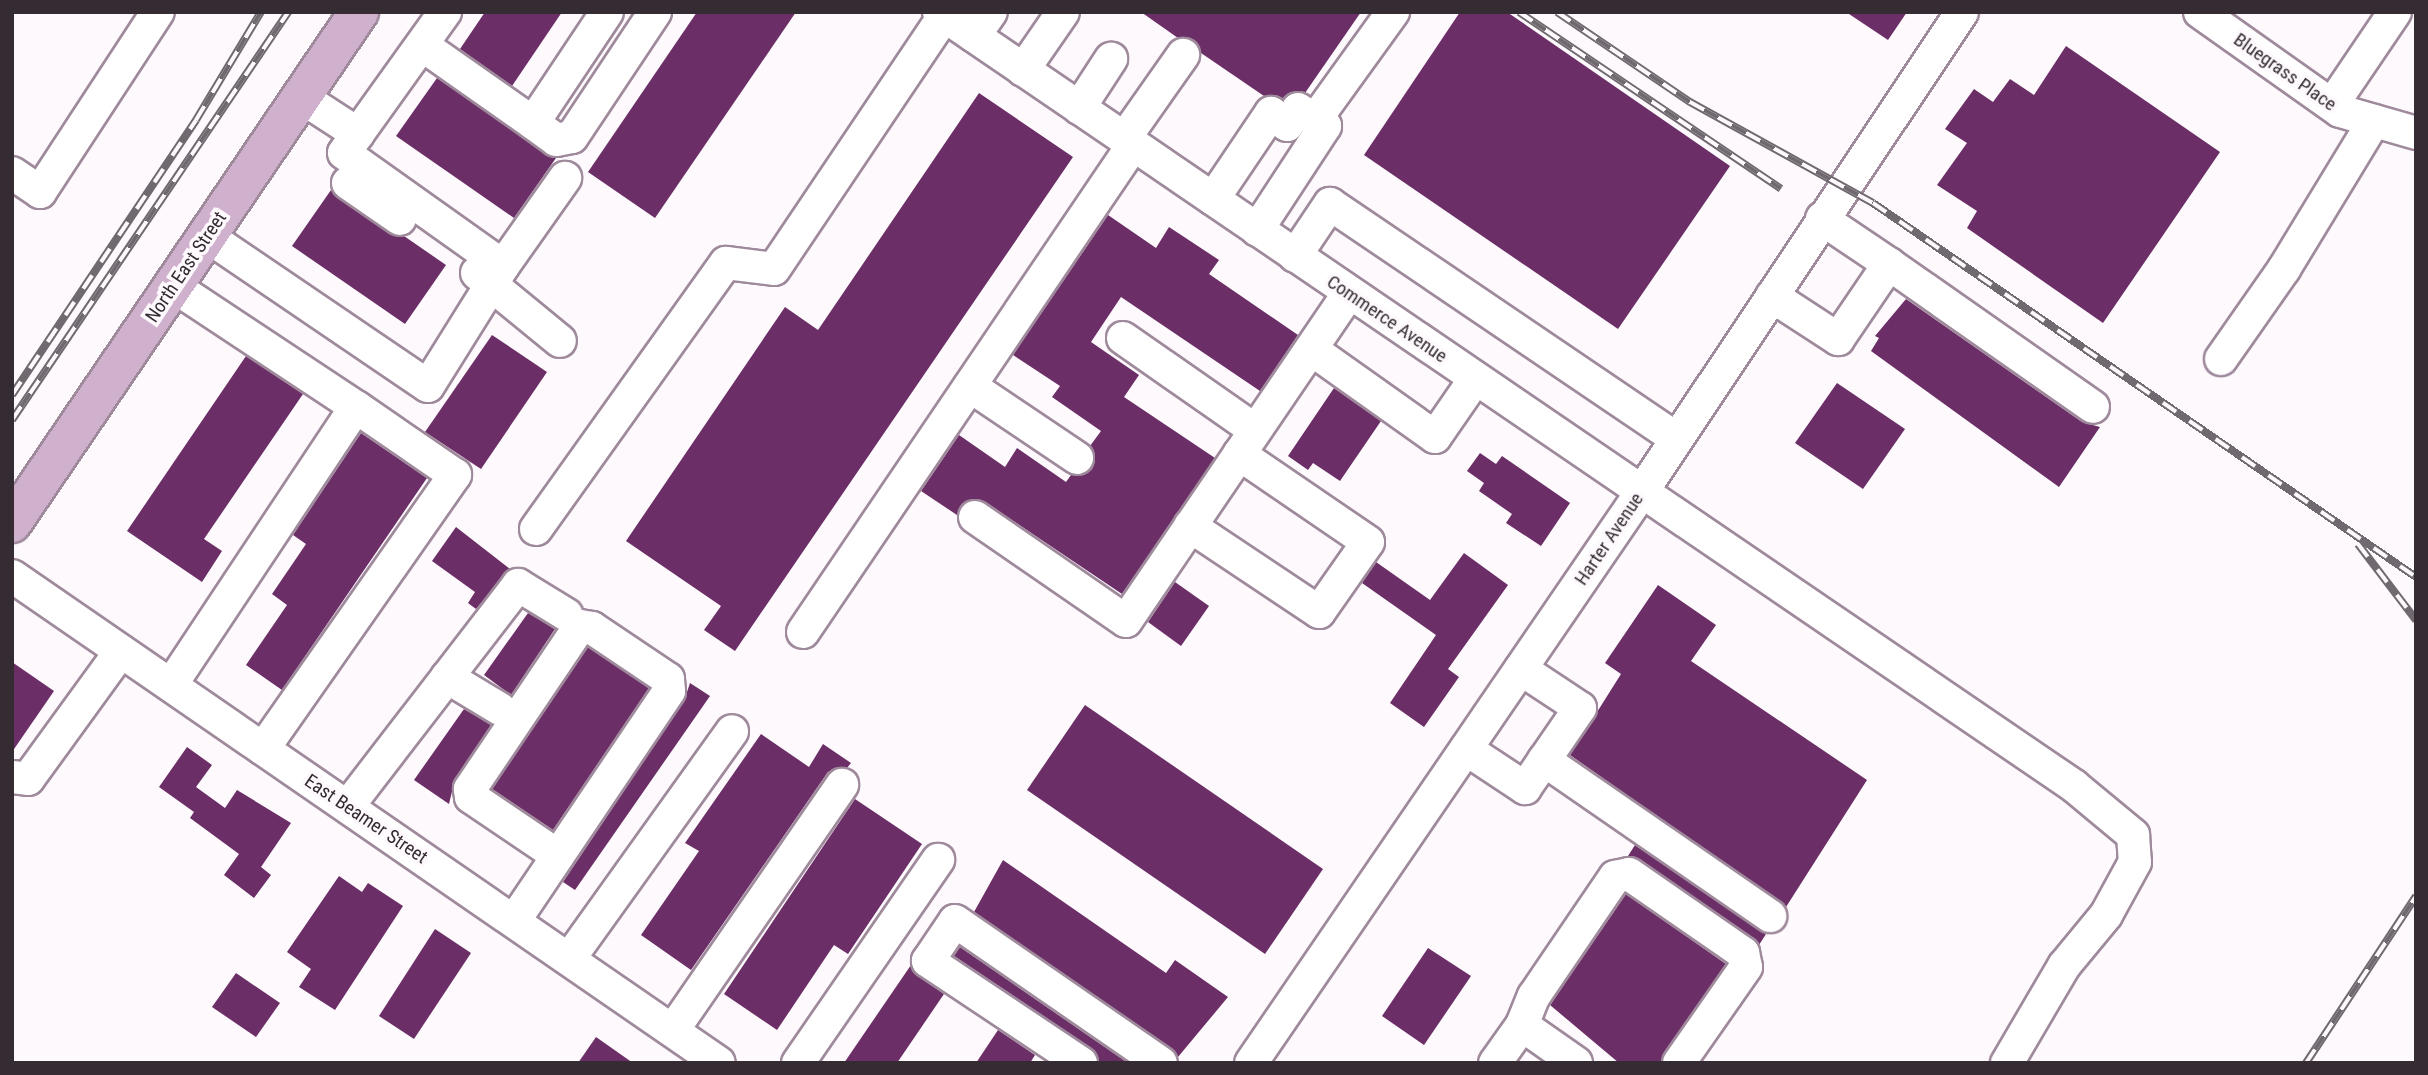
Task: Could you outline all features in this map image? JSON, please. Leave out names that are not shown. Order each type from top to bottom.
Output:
[{"type":"main road","name":"North East Street","points":[[12,523],[359,12]]},
{"type":"street","points":[[12,173],[40,192],[158,12]]},
{"type":"street","points":[[446,12],[344,153],[498,275],[560,341]]},
{"type":"street","points":[[533,123],[607,12]]},
{"type":"street","points":[[422,46],[556,140],[572,137],[655,12]]},
{"type":"street","points":[[1023,70],[1063,12]]},
{"type":"street","points":[[1323,109],[1393,12]]},
{"type":"street","name":"Harter Avenue","points":[[1251,1063],[1641,493],[1962,12]]},
{"type":"street","name":"Bluegrass Place","points":[[2200,12],[2332,105],[2416,133]]},
{"type":"street","points":[[2332,105],[2395,12]]},
{"type":"street","points":[[536,529],[726,264],[774,269],[942,14]]},
{"type":"street","name":"Commerce Avenue","points":[[942,14],[982,24],[1023,70],[2074,786],[2133,835],[2135,862],[2106,915],[2064,966],[2007,1063]]},
{"type":"street","points":[[803,632],[970,386],[1183,55]]},
{"type":"street","points":[[1079,108],[1111,60]]},
{"type":"street","points":[[302,97],[358,134]]},
{"type":"street","points":[[1213,199],[1271,113],[1287,125],[1298,109],[1325,126],[1257,230]]},
{"type":"street","points":[[2221,359],[2284,269],[2374,121]]},
{"type":"street","points":[[207,236],[428,386],[498,275],[565,178]]},
{"type":"street","points":[[348,183],[498,275]]},
{"type":"street","points":[[1295,256],[1330,204],[1677,439]]},
{"type":"street","points":[[1822,219],[2094,407]]},
{"type":"street","points":[[1772,296],[1838,340],[1889,264]]},
{"type":"street","points":[[173,286],[455,475],[263,749]]},
{"type":"street","points":[[975,517],[1126,621],[1349,293]]},
{"type":"street","points":[[1123,338],[1368,542],[1319,612],[1191,526]]},
{"type":"street","points":[[1311,349],[1434,437],[1475,379]]},
{"type":"street","points":[[970,386],[1077,458]]},
{"type":"street","points":[[171,685],[356,407]]},
{"type":"street","name":"East Beamer Street","points":[[12,576],[716,1062]]},
{"type":"street","points":[[348,806],[518,585],[567,615]]},
{"type":"street","points":[[514,920],[558,856],[669,691],[668,679],[592,628],[580,626],[470,789],[471,797],[558,856]]},
{"type":"street","points":[[14,779],[29,779],[43,763],[121,651]]},
{"type":"street","points":[[1466,750],[1525,788],[1580,708],[1521,669]]},
{"type":"street","points":[[447,677],[500,709]]},
{"type":"street","points":[[569,959],[732,731]]},
{"type":"street","points":[[1544,760],[1770,916]]},
{"type":"street","points":[[673,1030],[842,785]]},
{"type":"street","points":[[798,1063],[938,860]]},
{"type":"street","points":[[1495,1063],[1522,1025],[1534,996],[1615,877],[1629,874],[1743,953],[1745,968],[1679,1063]]},
{"type":"street","points":[[1081,1063],[928,961],[955,920],[1161,1063]]},
{"type":"street","points":[[1522,1025],[1576,1063]]},
{"type":"street","points":[[1088,1063],[1113,1030]]},
{"type":"building","points":[[485,12],[562,12],[512,86],[460,49]]},
{"type":"building","points":[[697,12],[796,12],[655,218],[588,172]]},
{"type":"building","points":[[1141,12],[1361,12],[1305,93],[1291,92],[1283,99],[1264,96],[1201,53],[1193,40],[1178,38]]},
{"type":"building","points":[[1460,12],[1507,12],[1730,166],[1618,329],[1364,155]]},
{"type":"building","points":[[1846,12],[1907,12],[1888,40]]},
{"type":"building","points":[[2066,46],[2220,152],[2103,323],[1967,228],[1977,211],[1937,185],[1967,143],[1945,129],[1974,89],[1993,102],[2010,79],[2034,95]]},
{"type":"building","points":[[437,78],[556,158],[514,218],[396,136]]},
{"type":"building","points":[[979,93],[1073,157],[735,651],[704,630],[721,606],[626,541],[785,307],[818,330]]},
{"type":"building","points":[[331,190],[390,234],[404,236],[446,265],[405,324],[292,246]]},
{"type":"building","points":[[1108,215],[1156,248],[1169,227],[1219,260],[1209,274],[1298,335],[1260,391],[1121,297],[1091,342],[1139,375],[1124,397],[1215,458],[1122,594],[985,502],[967,501],[957,515],[921,491],[959,435],[1005,467],[1017,448],[1066,482],[1071,475],[1084,475],[1092,469],[1095,459],[1090,446],[1101,431],[1052,397],[1060,386],[1013,355]]},
{"type":"building","points":[[1906,299],[2082,422],[2100,427],[2059,487],[1871,351],[1879,338],[1875,336]]},
{"type":"building","points":[[492,335],[547,372],[481,469],[425,432]]},
{"type":"building","points":[[246,356],[303,394],[204,539],[222,551],[202,582],[127,531]]},
{"type":"building","points":[[1837,383],[1905,429],[1863,489],[1795,443]]},
{"type":"building","points":[[1334,388],[1381,421],[1340,481],[1313,463],[1308,470],[1288,456]]},
{"type":"building","points":[[361,433],[427,478],[282,690],[246,665],[287,605],[272,594],[306,544],[293,535]]},
{"type":"building","points":[[1480,453],[1496,464],[1502,456],[1570,503],[1541,546],[1506,523],[1512,514],[1479,491],[1484,483],[1467,471]]},
{"type":"building","points":[[456,527],[510,569],[476,609],[468,603],[475,592],[432,561]]},
{"type":"building","points":[[1464,553],[1508,585],[1448,669],[1459,677],[1424,727],[1390,703],[1436,635],[1362,583],[1376,562],[1430,600]]},
{"type":"building","points":[[1175,582],[1209,606],[1181,646],[1148,622]]},
{"type":"building","points":[[1658,585],[1716,625],[1691,661],[1867,780],[1786,907],[1570,755],[1621,674],[1605,663]]},
{"type":"building","points":[[528,613],[555,629],[511,695],[484,675]]},
{"type":"building","points":[[588,647],[649,688],[553,830],[492,789]]},
{"type":"building","points":[[12,662],[54,691],[12,752]]},
{"type":"building","points":[[690,683],[710,696],[575,890],[563,882],[684,701]]},
{"type":"building","points":[[1085,705],[1323,869],[1265,954],[1027,790]]},
{"type":"building","points":[[464,709],[491,725],[455,779],[449,804],[414,780]]},
{"type":"building","points":[[761,734],[809,767],[823,744],[851,763],[847,768],[828,772],[691,970],[641,935],[699,851],[685,843]]},
{"type":"building","points":[[187,747],[212,765],[196,787],[225,808],[237,790],[291,823],[261,867],[271,875],[254,898],[224,875],[239,854],[190,818],[194,812],[159,787]]},
{"type":"building","points":[[855,799],[922,844],[848,954],[834,945],[777,1030],[724,994]]},
{"type":"building","points":[[1635,845],[1766,934],[1759,945],[1639,859],[1628,856]]},
{"type":"building","points":[[1003,860],[1166,973],[1175,960],[1228,997],[1178,1057],[1171,1048],[974,912]]},
{"type":"building","points":[[339,876],[362,892],[368,883],[403,906],[335,1010],[299,987],[311,969],[287,952]]},
{"type":"building","points":[[1626,894],[1726,964],[1661,1063],[1619,1063],[1550,1005]]},
{"type":"building","points":[[435,929],[471,953],[414,1039],[379,1016]]},
{"type":"building","points":[[960,947],[1128,1063],[1099,1063],[1091,1048],[954,956]]},
{"type":"building","points":[[1428,948],[1471,976],[1424,1045],[1382,1016]]},
{"type":"building","points":[[911,965],[918,976],[944,994],[897,1063],[844,1063]]},
{"type":"building","points":[[236,973],[280,1003],[256,1037],[212,1007]]},
{"type":"building","points":[[998,1030],[1035,1055],[1030,1063],[976,1063]]},
{"type":"building","points":[[596,1037],[633,1063],[578,1063]]},
{"type":"railway","points":[[12,395],[196,120],[261,12]]},
{"type":"railway","points":[[12,420],[288,12]]},
{"type":"railway","points":[[1519,12],[1781,189]]},
{"type":"railway","points":[[1557,12],[1690,102],[1873,203],[2416,577]]},
{"type":"railway","points":[[2358,544],[2416,620]]},
{"type":"railway","points":[[2306,1063],[2416,896]]}]
